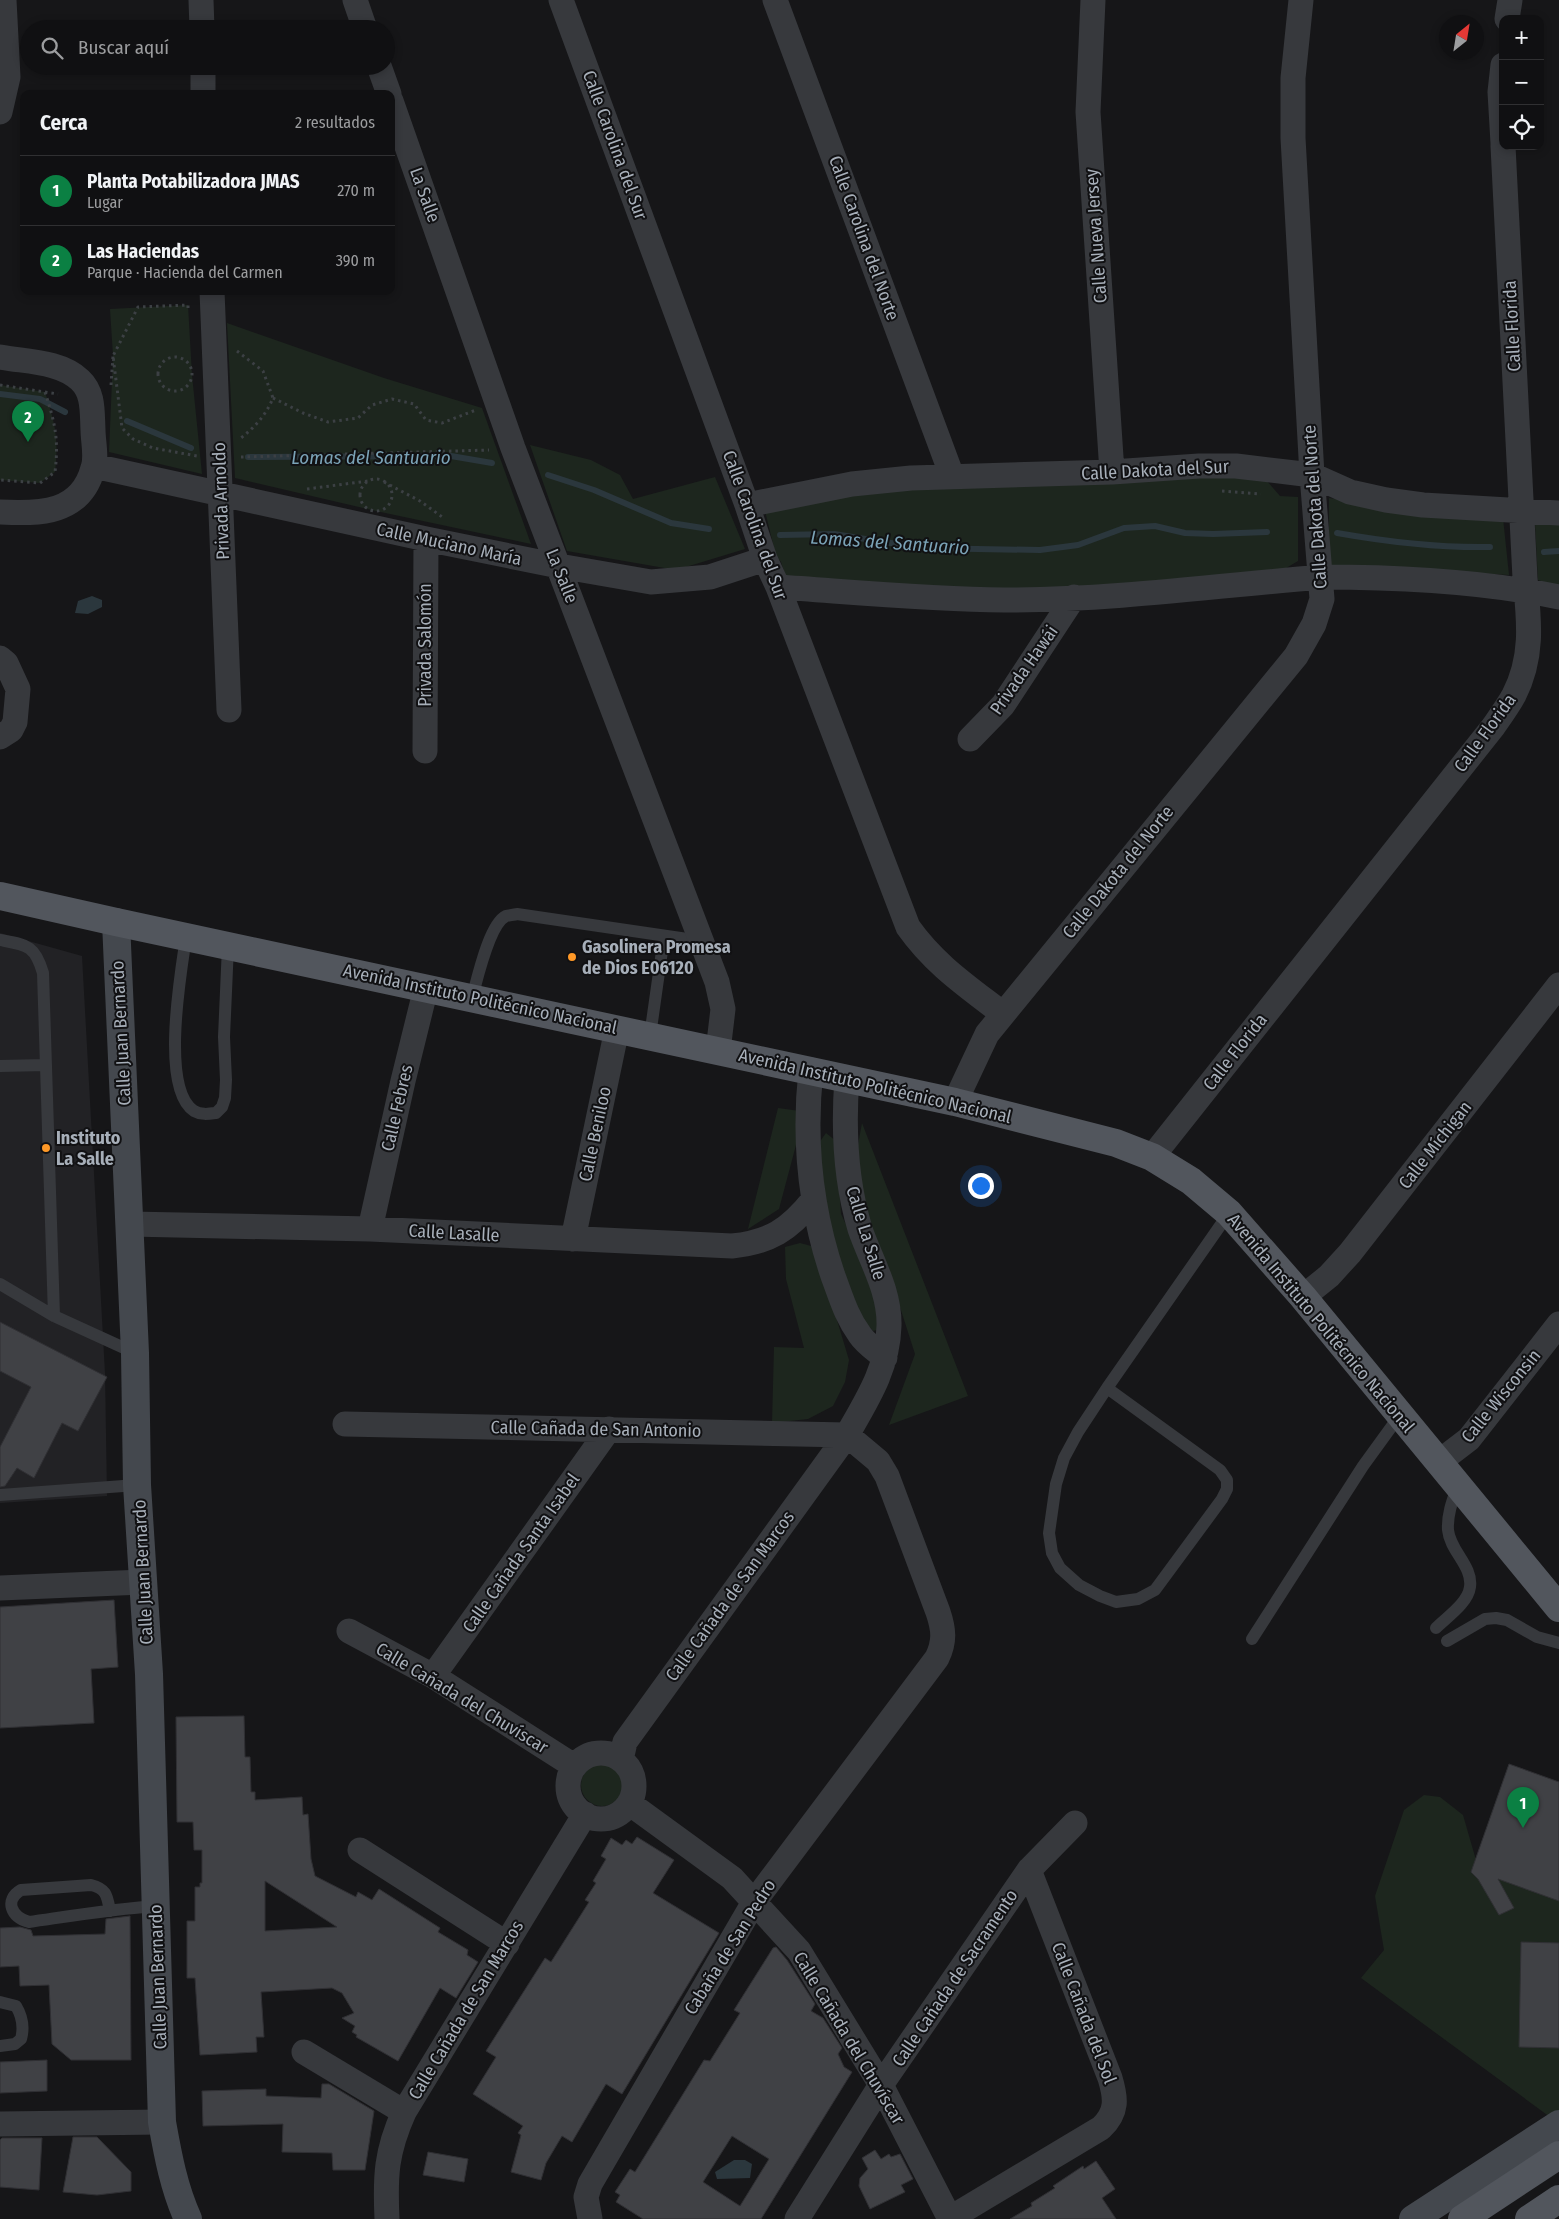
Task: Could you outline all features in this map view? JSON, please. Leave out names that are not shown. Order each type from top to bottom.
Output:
[{"type":"main road","name":"Avenida Instituto Politécnico Nacional","points":[[0,896],[955,1102],[1116,1143],[1152,1158],[1191,1181],[1229,1213],[1303,1297],[1559,1608]]},
{"type":"main road","points":[[1462,2219],[1559,2155]]},
{"type":"main road","points":[[1529,2219],[1559,2199]]},
{"type":"street","points":[[0,112],[8,77],[4,0]]},
{"type":"street","points":[[201,0],[202,20]]},
{"type":"street","points":[[355,0],[362,20]]},
{"type":"street","name":"Calle Carolina del Sur","points":[[561,0],[747,505],[765,559],[778,587],[908,927],[924,949],[941,966],[1003,1014]]},
{"type":"street","name":"Calle Carolina del Norte","points":[[775,0],[952,476]]},
{"type":"street","name":"Calle Nueva Jersey","points":[[1093,0],[1088,112],[1112,472]]},
{"type":"street","name":"Calle Dakota del Norte","points":[[955,1102],[988,1034],[1296,656],[1314,624],[1322,599],[1312,475],[1293,138],[1293,78],[1301,0]]},
{"type":"street","points":[[1508,15],[1510,0]]},
{"type":"street","points":[[203,75],[203,90]]},
{"type":"street","points":[[382,75],[388,90]]},
{"type":"street","name":"La Salle","points":[[395,112],[513,448],[717,982],[723,1009],[718,1051]]},
{"type":"street","name":"Calle Florida","points":[[1152,1158],[1493,727],[1514,695],[1524,668],[1530,633],[1521,511],[1503,150]]},
{"type":"street","name":"Privada Arnoldo","points":[[212,295],[222,495],[229,710]]},
{"type":"street","points":[[0,357],[56,366],[66,370],[80,380],[92,399],[94,466],[85,488],[73,502],[52,510],[20,513],[0,512]]},
{"type":"street","name":"Calle Muciano María","points":[[94,466],[426,539],[559,566],[651,582],[710,577],[765,559]]},
{"type":"street","name":"Calle Dakota del Sur","points":[[747,505],[852,484],[952,476],[1112,472],[1199,466],[1236,466],[1312,475],[1350,492],[1386,500],[1559,513]]},
{"type":"street","name":"Privada Salomón","points":[[425,751],[426,539]]},
{"type":"street","points":[[778,587],[943,598],[1006,600],[1074,597],[1321,577],[1428,581],[1526,590],[1559,597]]},
{"type":"street","name":"Privada Hawái","points":[[970,739],[1003,705],[1074,597]]},
{"type":"street","points":[[0,658],[6,663],[18,688],[16,722],[11,730],[0,737]]},
{"type":"street","name":"Calle Juan Bernardo","points":[[116,922],[135,1353],[137,1485],[149,1674],[162,2122],[169,2166],[188,2219]]},
{"type":"street","name":"Calle Febres","points":[[370,1229],[426,988]]},
{"type":"street","name":"Calle Míchigan","points":[[1303,1297],[1329,1276],[1350,1253],[1557,992]]},
{"type":"street","name":"Calle Beniloo","points":[[573,1239],[617,1029]]},
{"type":"street","points":[[812,1070],[807,1106],[807,1138],[813,1200],[826,1253],[844,1310],[861,1337],[885,1358]]},
{"type":"street","name":"Calle La Salle","points":[[847,1078],[844,1121],[851,1194],[865,1240],[885,1294],[889,1326],[885,1358],[872,1392],[847,1435]]},
{"type":"street","name":"Calle Lasalle","points":[[130,1224],[370,1229],[732,1246],[751,1244],[776,1234],[796,1220],[813,1200]]},
{"type":"street","points":[[826,1253],[865,1240]]},
{"type":"street","name":"Calle Wisconsin","points":[[1439,1462],[1469,1439],[1559,1324]]},
{"type":"street","name":"Calle Cañada de San Antonio","points":[[345,1424],[847,1435]]},
{"type":"street","name":"Calle Cañada Santa Isabel","points":[[433,1676],[609,1429]]},
{"type":"street","name":"Cabaña de San Pedro","points":[[590,2219],[586,2197],[596,2170],[754,1902],[937,1658],[944,1644],[943,1628],[938,1612],[887,1476],[878,1461],[847,1435]]},
{"type":"street","name":"Calle Cañada de San Marcos","points":[[621,1760],[625,1742],[847,1435]]},
{"type":"street","points":[[0,1588],[142,1582]]},
{"type":"street","name":"Calle Cañada del Chuvíscar","points":[[349,1631],[433,1676],[574,1766]]},
{"type":"street","points":[[591,1754],[612,1754],[621,1760],[632,1775],[634,1784],[629,1803],[623,1811],[604,1818],[594,1818],[585,1814],[573,1803],[568,1787],[569,1776],[574,1766],[591,1754]]},
{"type":"street","name":"Calle Cañada del Chuvíscar","points":[[629,1803],[732,1878],[799,1950],[881,2085],[949,2219]]},
{"type":"street","name":"Calle Cañada de San Marcos","points":[[387,2219],[386,2166],[393,2135],[404,2112],[585,1814]]},
{"type":"street","name":"Calle Cañada de Sacramento","points":[[798,2219],[881,2085],[1029,1870],[1075,1823]]},
{"type":"street","points":[[360,1850],[507,1944]]},
{"type":"street","name":"Calle Cañada del Sol","points":[[949,2219],[1101,2128],[1114,2113],[1114,2093],[1110,2078],[1029,1870]]},
{"type":"street","points":[[304,2052],[404,2112]]},
{"type":"street","points":[[0,2124],[162,2122]]},
{"type":"street","points":[[1413,2219],[1559,2124]]},
{"type":"lane","points":[[472,998],[489,941],[498,924],[505,916],[517,914],[701,941]]},
{"type":"lane","points":[[186,937],[176,1015],[175,1050],[178,1080],[185,1101],[193,1110],[204,1115],[216,1113],[222,1107],[225,1098],[224,1001],[228,946]]},
{"type":"lane","points":[[650,1036],[664,937]]},
{"type":"lane","points":[[0,940],[30,948],[37,954],[43,973],[54,1316]]},
{"type":"lane","points":[[0,1066],[46,1066]]},
{"type":"lane","points":[[1107,1388],[1220,1470],[1226,1480],[1227,1489],[1155,1590],[1138,1599],[1116,1602],[1079,1585],[1060,1568],[1052,1553],[1048,1533],[1056,1484],[1064,1458],[1078,1432],[1107,1388],[1229,1213]]},
{"type":"lane","points":[[0,1284],[54,1316],[135,1353]]},
{"type":"lane","points":[[1252,1639],[1364,1466],[1400,1415]]},
{"type":"lane","points":[[0,1495],[137,1485]]},
{"type":"lane","points":[[1436,1628],[1459,1606],[1470,1588],[1470,1575],[1454,1548],[1448,1531],[1450,1506],[1458,1485]]},
{"type":"lane","points":[[1447,1641],[1485,1619],[1496,1618],[1507,1620],[1537,1637],[1559,1643]]},
{"type":"lane","points":[[110,1912],[106,1892],[101,1887],[91,1884],[21,1890],[15,1894],[12,1903],[13,1914],[18,1919],[29,1922],[110,1912],[156,1906]]},
{"type":"lane","points":[[0,2002],[16,2006],[20,2012],[23,2028],[21,2039],[15,2044],[0,2046]]},
{"type":"path","points":[[111,392],[113,356],[138,307],[188,305],[189,313]]},
{"type":"path","points":[[233,348],[263,370],[273,398],[268,410],[254,428],[239,440]]},
{"type":"path","points":[[113,356],[122,428],[133,439],[153,448],[200,456],[199,447]]},
{"type":"path","points":[[173,357],[179,357],[189,364],[192,375],[185,389],[174,392],[164,388],[158,379],[162,362],[173,357]]},
{"type":"path","points":[[191,358],[193,384]]},
{"type":"path","points":[[0,386],[45,392],[56,426],[57,458],[55,472],[40,483],[0,480]]},
{"type":"path","points":[[273,398],[303,413],[328,422],[358,418],[372,405],[392,399],[414,404],[426,420],[442,423],[482,408]]},
{"type":"path","points":[[234,457],[496,450]]},
{"type":"path","points":[[374,480],[364,484],[360,494],[363,504],[376,511],[386,509],[392,500],[391,490],[384,482]]},
{"type":"path","points":[[301,490],[374,480],[384,482],[420,501],[452,524]]},
{"type":"path","points":[[1220,490],[1269,495]]},
{"type":"shaded area","points":[[188,305],[192,375],[202,474],[109,452],[113,356],[110,309]]},
{"type":"shaded area","points":[[227,323],[384,378],[482,408],[531,544],[376,511],[235,478]]},
{"type":"shaded area","points":[[0,385],[45,392],[55,431],[57,450],[55,472],[40,483],[0,480]]},
{"type":"shaded area","points":[[530,445],[591,460],[620,475],[633,499],[715,477],[745,549],[676,570],[567,551]]},
{"type":"shaded area","points":[[1230,473],[1267,481],[1280,496],[1298,497],[1298,561],[1276,574],[952,594],[786,577],[781,562],[776,556],[765,511],[830,489]]},
{"type":"shaded area","points":[[1329,498],[1431,514],[1503,518],[1509,575],[1329,565]]},
{"type":"shaded area","points":[[1559,521],[1559,587],[1538,580],[1535,523]]},
{"type":"shaded area","points":[[92,596],[102,600],[102,607],[88,614],[75,613],[78,601]]},
{"type":"shaded area","name":"Instituto La Salle","points":[[0,933],[82,956],[105,1373],[107,1496],[0,1503]]},
{"type":"shaded area","points":[[778,1108],[800,1111],[800,1130],[779,1209],[748,1229]]},
{"type":"shaded area","points":[[862,1123],[968,1396],[889,1425],[915,1354],[899,1304],[852,1177]]},
{"type":"shaded area","points":[[826,1133],[836,1141],[841,1214],[866,1266],[885,1328],[873,1331],[859,1316],[838,1264],[816,1147]]},
{"type":"shaded area","points":[[800,1243],[815,1247],[849,1360],[845,1382],[833,1406],[808,1419],[772,1423],[774,1347],[804,1348],[786,1279],[785,1247]]},
{"type":"shaded area","points":[[606,1764],[614,1767],[620,1773],[623,1785],[620,1797],[614,1803],[598,1806],[590,1803],[584,1797],[581,1781],[584,1773],[590,1767]]},
{"type":"shaded area","points":[[1424,1795],[1440,1797],[1463,1815],[1478,1867],[1559,1900],[1559,2110],[1550,2117],[1361,1978],[1384,1950],[1375,1896],[1404,1810]]},
{"type":"shaded area","points":[[734,2160],[745,2160],[752,2164],[750,2178],[717,2179],[715,2172]]},
{"type":"building","points":[[0,1322],[107,1377],[78,1431],[62,1423],[34,1478],[17,1468],[5,1486],[0,1487],[0,1447],[31,1387],[0,1371]]},
{"type":"building","points":[[114,1600],[118,1667],[91,1669],[94,1723],[0,1728],[0,1607]]},
{"type":"building","points":[[244,1716],[245,1757],[250,1757],[251,1792],[255,1792],[255,1800],[302,1797],[303,1815],[308,1814],[311,1859],[315,1876],[356,1897],[358,1892],[372,1900],[379,1889],[440,1928],[438,1932],[468,1950],[467,1955],[478,1962],[456,1998],[440,1988],[398,2061],[356,2037],[357,2035],[352,2032],[355,2026],[342,2018],[354,2013],[342,1993],[332,1988],[261,1992],[264,2037],[256,2037],[257,2052],[200,2055],[195,1978],[187,1978],[187,1921],[195,1921],[195,1887],[200,1887],[200,1883],[202,1883],[202,1850],[194,1850],[193,1822],[177,1822],[176,1717]],"holes":[[[265,1881],[337,1927],[265,1931]]]},
{"type":"building","points":[[1509,1764],[1559,1782],[1559,1901],[1498,1879],[1514,1908],[1499,1915],[1478,1879],[1471,1872]]},
{"type":"building","points":[[637,1837],[674,1860],[653,1893],[719,1933],[622,2094],[606,2084],[572,2142],[562,2136],[546,2163],[541,2180],[511,2172],[521,2135],[518,2133],[523,2126],[473,2094],[496,2057],[486,2051],[545,1958],[551,1962],[589,1902],[585,1900],[596,1883],[593,1881],[606,1859],[601,1856],[611,1838],[622,1845],[626,1840],[632,1844]]},
{"type":"building","points":[[130,1916],[131,2060],[71,2060],[52,2044],[49,1985],[20,1986],[19,1966],[0,1967],[0,1928],[20,1927],[31,1930],[33,1936],[105,1934],[106,1919]]},
{"type":"building","points":[[1521,1942],[1559,1943],[1559,2048],[1519,2047]]},
{"type":"building","points":[[776,1947],[787,1960],[815,2004],[811,2011],[823,2018],[842,2048],[838,2054],[844,2067],[852,2072],[761,2219],[643,2219],[616,2202],[620,2195],[615,2192],[630,2169],[635,2172],[704,2060],[710,2061],[740,2013],[734,2010],[773,1948]],"holes":[[[732,2136],[769,2159],[740,2206],[703,2182]]]},
{"type":"building","points":[[47,2060],[47,2091],[0,2093],[0,2062]]},
{"type":"building","points":[[322,2084],[329,2084],[374,2111],[365,2170],[333,2170],[332,2153],[282,2152],[283,2124],[203,2126],[202,2091],[266,2089],[266,2096],[321,2098]]},
{"type":"building","points":[[73,2137],[97,2137],[131,2172],[131,2191],[97,2195],[63,2192]]},
{"type":"building","points":[[2,2138],[42,2138],[39,2190],[0,2187],[0,2140]]},
{"type":"building","points":[[875,2150],[881,2159],[889,2154],[891,2157],[900,2154],[913,2179],[901,2185],[905,2192],[870,2209],[859,2186],[860,2178],[868,2169],[862,2158]]},
{"type":"building","points":[[428,2152],[468,2159],[464,2182],[423,2175]]},
{"type":"building","points":[[1096,2161],[1115,2189],[1102,2198],[1116,2219],[1010,2219],[1032,2206],[1031,2203],[1055,2188],[1053,2186],[1083,2166],[1084,2169]]},
{"type":"waterway","name":"Lomas del Santuario","points":[[0,394],[40,399],[65,412]]},
{"type":"waterway","name":"Lomas del Santuario","points":[[127,421],[191,448]]},
{"type":"waterway","name":"Lomas del Santuario","points":[[248,457],[451,456],[492,463]]},
{"type":"waterway","name":"Lomas del Santuario","points":[[548,475],[594,490],[671,523],[709,529]]},
{"type":"waterway","name":"Lomas del Santuario","points":[[780,535],[834,534],[922,548],[1040,550],[1078,545],[1124,528],[1155,526],[1185,533],[1213,534],[1267,532]]},
{"type":"waterway","name":"Lomas del Santuario","points":[[1337,533],[1413,544],[1490,547]]},
{"type":"waterway","name":"Lomas del Santuario","points":[[1544,552],[1559,551]]},
{"type":"place","name":"Las Haciendas","points":[[28,442]]},
{"type":"place","name":"Gasolinera Promesa de Dios E06120","points":[[572,957]]},
{"type":"place","name":"Instituto La Salle","points":[[46,1148]]},
{"type":"place","name":"Planta Potabilizadora JMAS","points":[[1523,1828]]}]
